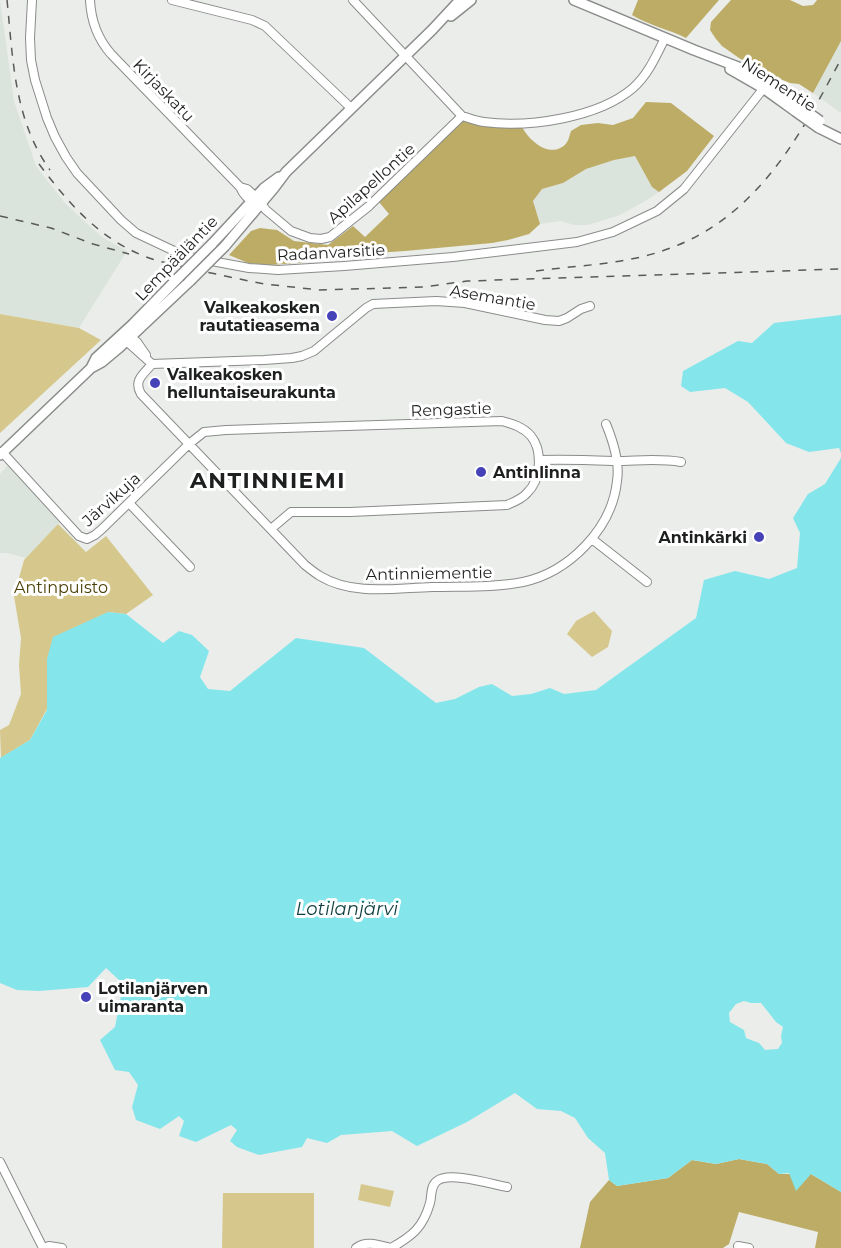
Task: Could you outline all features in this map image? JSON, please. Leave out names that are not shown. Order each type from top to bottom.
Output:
[{"type":"main road","name":"Lempääläntie","points":[[126,338],[179,277],[256,201],[274,189],[286,172],[460,0]]},
{"type":"main road","name":"Lempääläntie","points":[[432,30],[471,0]]},
{"type":"main road","name":"Niementie","points":[[574,0],[710,57],[763,84],[837,136]]},
{"type":"main road","name":"Lempääläntie","points":[[1,453],[91,368],[96,358],[126,338],[190,281],[225,246],[256,201]]},
{"type":"street","name":"Radanvarsitie","points":[[32,0],[30,38],[35,80],[55,137],[72,165],[107,206],[136,233],[185,256],[229,265],[278,270],[453,258],[577,242],[613,232],[657,211],[684,189],[763,84]]},
{"type":"street","name":"Kirjaskatu","points":[[90,0],[93,22],[103,44],[168,114],[256,201]]},
{"type":"street","points":[[172,0],[252,20],[265,26],[351,108]]},
{"type":"street","points":[[353,0],[462,116],[482,122],[524,124],[584,114],[624,95],[635,86],[645,75],[665,38]]},
{"type":"street","name":"Apilapellontie","points":[[256,201],[291,231],[310,238],[330,237],[369,206],[462,116]]},
{"type":"street","name":"Asemantie","points":[[152,364],[303,356],[314,351],[373,304],[436,301],[465,303],[559,321],[590,306]]},
{"type":"street","points":[[126,338],[152,364]]},
{"type":"street","name":"Antinniementie","points":[[152,364],[138,380],[138,390],[305,565],[319,576],[348,587],[363,589],[501,585],[544,575],[567,562],[592,539],[603,523],[613,499],[617,481],[616,461],[612,439],[606,424]]},
{"type":"street","name":"Rengastie","points":[[189,444],[204,432],[226,430],[502,421],[518,426],[531,436],[537,448],[539,460]]},
{"type":"street","name":"Järvikuja","points":[[1,453],[75,531],[83,538],[91,538],[189,444]]},
{"type":"street","points":[[271,529],[291,512],[350,512],[507,505],[519,500],[529,492],[536,480],[539,460],[599,459],[681,462]]},
{"type":"street","points":[[129,503],[190,567]]},
{"type":"street","points":[[592,539],[647,582]]},
{"type":"street","points":[[0,1162],[43,1248],[49,1246],[62,1248]]},
{"type":"street","points":[[356,1248],[361,1244],[375,1244],[391,1248],[408,1238],[421,1224],[430,1203],[432,1188],[437,1180],[458,1177],[507,1187]]},
{"type":"street","points":[[738,1246],[749,1248]]},
{"type":"shaded area","points":[[0,0],[14,101],[36,166],[65,203],[83,220],[102,237],[127,251],[79,328],[0,314]]},
{"type":"shaded area","points":[[638,0],[719,0],[686,38],[632,15]]},
{"type":"shaded area","points":[[731,0],[790,0],[803,6],[813,5],[817,0],[841,0],[841,41],[813,93],[799,84],[790,83],[768,74],[722,46],[710,30],[711,22]]},
{"type":"shaded area","points":[[841,41],[841,113],[813,93]]},
{"type":"shaded area","points":[[646,102],[671,103],[714,136],[687,171],[659,192],[652,187],[635,156],[586,169],[563,183],[542,189],[533,201],[540,224],[529,234],[508,240],[405,251],[354,252],[306,262],[271,265],[248,263],[229,255],[251,231],[260,228],[277,230],[294,241],[328,245],[353,226],[365,237],[389,214],[379,202],[460,121],[521,125],[532,140],[550,150],[564,146],[571,131],[581,125],[598,123],[613,125],[633,118]]},
{"type":"shaded area","points":[[635,156],[652,187],[659,192],[620,215],[588,225],[574,225],[561,221],[540,224],[533,201],[542,189],[563,183],[586,169]]},
{"type":"shaded area","points":[[8,465],[60,522],[26,558],[0,553],[0,474]]},
{"type":"shaded area","points":[[739,1159],[767,1164],[779,1174],[811,1174],[841,1192],[841,1248],[815,1248],[818,1232],[739,1212],[729,1244],[723,1248],[580,1248],[590,1202],[609,1180],[617,1186],[668,1178],[692,1160],[716,1164]]},
{"type":"green space","points":[[0,314],[79,328],[101,340],[0,433]]},
{"type":"green space","name":"Antinpuisto","points":[[58,524],[86,552],[106,536],[153,595],[126,614],[108,612],[47,659],[47,709],[30,740],[1,758],[0,730],[9,725],[21,694],[19,665],[21,638],[14,596],[24,560]]},
{"type":"green space","points":[[594,611],[612,631],[608,647],[592,657],[567,634],[576,621]]},
{"type":"green space","points":[[361,1184],[394,1191],[390,1207],[358,1200]]},
{"type":"green space","points":[[223,1193],[314,1193],[314,1248],[222,1248]]},
{"type":"water","points":[[841,315],[841,453],[839,448],[809,452],[786,443],[748,402],[725,388],[690,392],[681,386],[683,371],[738,341],[752,343],[774,323]]},
{"type":"water","name":"Lotilanjärvi","points":[[841,458],[841,1192],[811,1174],[796,1191],[789,1173],[779,1174],[767,1164],[739,1159],[716,1164],[692,1160],[668,1178],[617,1186],[609,1180],[605,1153],[588,1138],[575,1118],[561,1111],[537,1109],[515,1093],[467,1122],[417,1146],[392,1131],[341,1135],[327,1143],[307,1138],[302,1147],[259,1155],[237,1147],[230,1141],[237,1130],[231,1125],[196,1142],[179,1136],[184,1121],[179,1116],[160,1129],[136,1120],[132,1107],[138,1085],[129,1072],[115,1070],[100,1040],[115,1027],[122,991],[133,986],[131,980],[119,980],[106,968],[88,987],[39,991],[17,990],[0,983],[0,758],[30,740],[47,710],[47,659],[53,637],[108,612],[126,614],[163,643],[179,631],[192,635],[209,651],[200,677],[208,689],[230,691],[296,638],[364,648],[436,703],[455,699],[479,687],[492,684],[512,696],[531,694],[550,688],[564,694],[596,690],[696,618],[704,580],[735,571],[769,579],[797,568],[800,533],[793,518],[808,494],[825,484]],"holes":[[[744,1001],[761,1003],[783,1027],[782,1043],[778,1049],[765,1050],[759,1043],[746,1038],[744,1030],[730,1022],[729,1013],[736,1004]]]},
{"type":"railway","points":[[7,0],[14,67],[22,110],[38,151],[50,170]]},
{"type":"railway","points":[[536,271],[645,256],[681,244],[713,226],[741,205],[786,153],[806,123],[841,59]]},
{"type":"railway","points":[[39,164],[74,207],[101,231],[131,250],[162,262],[265,284],[319,290],[424,287],[467,281],[841,269]]},
{"type":"railway","points":[[0,216],[51,228],[93,244],[129,254]]},
{"type":"place","name":"Valkeakosken rautatieasema","points":[[332,316]]},
{"type":"place","name":"Valkeakosken helluntaiseurakunta","points":[[155,383]]},
{"type":"place","name":"Antinlinna","points":[[481,472]]},
{"type":"place","name":"Antinkärki","points":[[759,537]]},
{"type":"place","name":"Lotilanjärven uimaranta","points":[[86,997]]},
{"type":"district","name":"ANTINNIEMI","points":[[268,480]]}]
